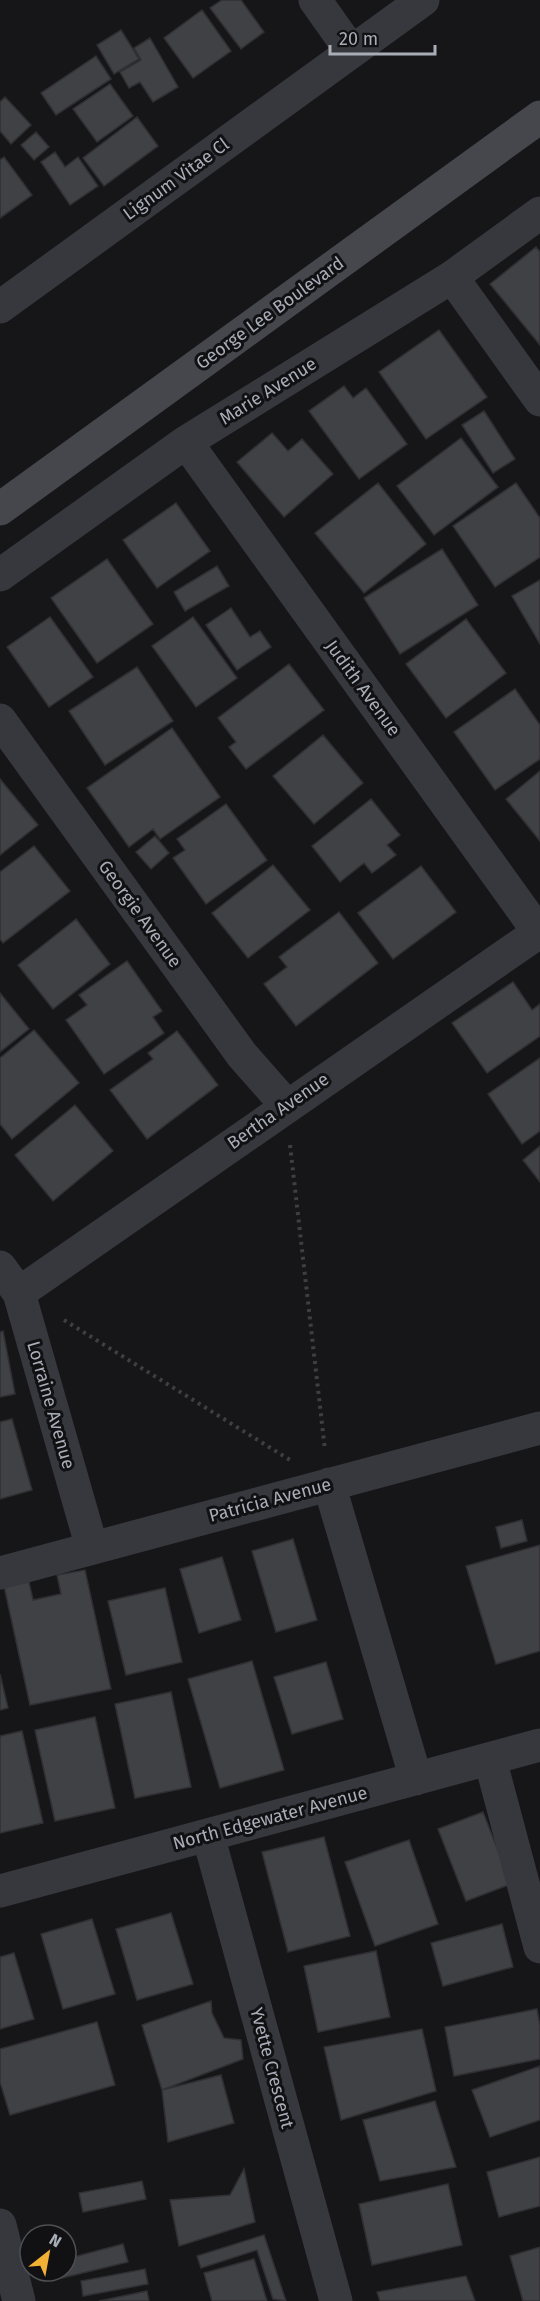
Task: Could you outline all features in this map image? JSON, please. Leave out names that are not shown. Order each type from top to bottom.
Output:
[{"type":"main road","name":"George Lee Boulevard","points":[[0,509],[540,117]]},
{"type":"street","points":[[315,0],[351,51]]},
{"type":"street","name":"Lignum Vitae Cl","points":[[0,307],[423,0]]},
{"type":"street","name":"Marie Avenue","points":[[0,575],[186,442],[452,278],[540,213]]},
{"type":"street","points":[[452,278],[540,400]]},
{"type":"street","name":"Judith Avenue","points":[[186,442],[539,933]]},
{"type":"street","name":"Georgie Avenue","points":[[0,720],[242,1055],[286,1105]]},
{"type":"street","name":"Bertha Avenue","points":[[9,1280],[286,1105],[539,933]]},
{"type":"street","name":"Lorraine Avenue","points":[[9,1280],[92,1548]]},
{"type":"street","name":"Patricia Avenue","points":[[0,1573],[540,1428]]},
{"type":"street","points":[[328,1484],[416,1779]]},
{"type":"street","name":"North Edgewater Avenue","points":[[0,1892],[540,1745]]},
{"type":"street","points":[[490,1759],[540,1947]]},
{"type":"street","name":"Yvette Crescent","points":[[208,1835],[336,2301]]},
{"type":"street","points":[[0,2225],[19,2301]]},
{"type":"path","points":[[286,1105],[328,1484]]},
{"type":"path","points":[[9,1280],[328,1484]]},
{"type":"building","points":[[222,0],[241,0],[264,32],[241,49],[210,8]]},
{"type":"building","points":[[202,10],[231,51],[193,78],[164,38]]},
{"type":"building","points":[[121,30],[139,59],[114,74],[97,45]]},
{"type":"building","points":[[150,38],[178,87],[153,102],[140,82],[129,88],[120,72],[141,60],[134,48]]},
{"type":"building","points":[[96,56],[111,79],[56,115],[41,93]]},
{"type":"building","points":[[110,84],[133,116],[97,142],[73,109]]},
{"type":"building","points":[[5,97],[31,125],[11,144],[0,131],[0,102]]},
{"type":"building","points":[[137,117],[158,146],[104,186],[83,158]]},
{"type":"building","points":[[36,132],[49,147],[34,160],[21,145]]},
{"type":"building","points":[[55,152],[65,167],[78,157],[98,186],[70,205],[41,162]]},
{"type":"building","points":[[4,157],[32,195],[0,218],[0,160]]},
{"type":"building","points":[[536,247],[540,252],[540,345],[490,284]]},
{"type":"building","points":[[439,330],[487,397],[426,439],[379,372]]},
{"type":"building","points":[[344,386],[353,398],[366,388],[407,444],[359,479],[309,411]]},
{"type":"building","points":[[484,411],[515,459],[493,473],[462,425]]},
{"type":"building","points":[[272,433],[288,451],[302,439],[333,474],[284,517],[237,462]]},
{"type":"building","points":[[461,438],[498,487],[434,535],[397,486]]},
{"type":"building","points":[[378,483],[426,544],[364,593],[315,533]]},
{"type":"building","points":[[516,483],[540,518],[540,557],[495,587],[453,526]]},
{"type":"building","points":[[176,503],[210,551],[157,588],[123,540]]},
{"type":"building","points":[[442,549],[478,605],[400,654],[364,598]]},
{"type":"building","points":[[107,559],[153,624],[97,663],[51,598]]},
{"type":"building","points":[[217,566],[229,586],[185,611],[174,592]]},
{"type":"building","points":[[540,580],[540,644],[512,596]]},
{"type":"building","points":[[231,608],[250,637],[260,631],[271,647],[237,670],[206,625]]},
{"type":"building","points":[[50,617],[93,677],[49,707],[7,647]]},
{"type":"building","points":[[193,617],[237,678],[196,707],[152,646]]},
{"type":"building","points":[[466,619],[506,673],[446,718],[406,664]]},
{"type":"building","points":[[289,664],[324,710],[246,769],[229,747],[236,742],[218,718]]},
{"type":"building","points":[[137,667],[173,721],[105,765],[69,711]]},
{"type":"building","points":[[515,689],[540,725],[540,759],[495,790],[454,732]]},
{"type":"building","points":[[172,728],[220,797],[160,839],[153,829],[129,847],[87,788]]},
{"type":"building","points":[[323,735],[363,783],[314,824],[273,776]]},
{"type":"building","points":[[540,771],[540,841],[506,799]]},
{"type":"building","points":[[0,779],[38,825],[0,855]]},
{"type":"building","points":[[371,799],[400,835],[387,845],[396,855],[372,873],[364,863],[340,882],[312,846]]},
{"type":"building","points":[[226,804],[267,860],[206,904],[173,858],[185,850],[177,839]]},
{"type":"building","points":[[155,836],[169,853],[151,869],[136,852]]},
{"type":"building","points":[[34,846],[70,891],[3,943],[0,939],[0,872]]},
{"type":"building","points":[[273,865],[310,910],[248,958],[212,913]]},
{"type":"building","points":[[421,866],[456,912],[393,959],[358,913]]},
{"type":"building","points":[[339,912],[378,963],[296,1026],[264,984],[287,967],[279,957]]},
{"type":"building","points":[[76,919],[110,964],[53,1009],[18,965]]},
{"type":"building","points":[[127,961],[162,1011],[153,1017],[164,1033],[104,1074],[66,1020],[87,1005],[79,995]]},
{"type":"building","points":[[513,982],[532,1010],[540,1004],[540,1036],[487,1073],[452,1023]]},
{"type":"building","points":[[0,993],[29,1029],[0,1052]]},
{"type":"building","points":[[34,1030],[79,1083],[12,1139],[0,1124],[0,1058]]},
{"type":"building","points":[[177,1031],[218,1085],[147,1139],[110,1090],[153,1059],[148,1053]]},
{"type":"building","points":[[540,1058],[540,1131],[522,1144],[488,1094]]},
{"type":"building","points":[[75,1105],[113,1151],[53,1201],[15,1155]]},
{"type":"building","points":[[540,1146],[540,1182],[523,1160]]},
{"type":"building","points":[[3,1331],[15,1394],[0,1397],[0,1332]]},
{"type":"building","points":[[12,1419],[32,1490],[0,1499],[0,1422]]},
{"type":"building","points":[[522,1520],[527,1541],[501,1548],[496,1527]]},
{"type":"building","points":[[293,1539],[317,1620],[276,1632],[252,1551]]},
{"type":"building","points":[[540,1545],[540,1651],[496,1664],[466,1566]]},
{"type":"building","points":[[222,1557],[241,1620],[199,1633],[180,1569]]},
{"type":"building","points":[[85,1570],[111,1689],[30,1705],[4,1586],[29,1582],[33,1600],[61,1594],[57,1575]]},
{"type":"building","points":[[165,1588],[182,1662],[126,1675],[108,1601]]},
{"type":"building","points":[[252,1661],[284,1770],[220,1788],[188,1679]]},
{"type":"building","points":[[326,1662],[343,1719],[292,1734],[274,1677]]},
{"type":"building","points":[[0,1674],[8,1708],[0,1710]]},
{"type":"building","points":[[171,1692],[191,1787],[135,1798],[115,1704]]},
{"type":"building","points":[[95,1717],[115,1808],[55,1821],[35,1730]]},
{"type":"building","points":[[22,1731],[43,1823],[0,1833],[0,1736]]},
{"type":"building","points":[[483,1812],[511,1884],[466,1901],[438,1829]]},
{"type":"building","points":[[324,1837],[350,1936],[288,1952],[262,1852]]},
{"type":"building","points":[[409,1840],[438,1924],[375,1946],[345,1862]]},
{"type":"building","points":[[171,1913],[193,1984],[137,2000],[116,1929]]},
{"type":"building","points":[[92,1919],[115,1994],[63,2009],[41,1934]]},
{"type":"building","points":[[502,1924],[513,1967],[443,1986],[431,1943]]},
{"type":"building","points":[[376,1951],[390,2017],[318,2032],[304,1966]]},
{"type":"building","points":[[14,1953],[34,2019],[0,2029],[0,1957]]},
{"type":"building","points":[[211,2001],[212,2013],[224,2038],[241,2040],[243,2059],[162,2090],[142,2025]]},
{"type":"building","points":[[537,2009],[540,2026],[540,2059],[454,2076],[445,2027]]},
{"type":"building","points":[[97,2022],[115,2085],[10,2115],[0,2082],[0,2049]]},
{"type":"building","points":[[422,2029],[436,2091],[341,2120],[324,2047]]},
{"type":"building","points":[[540,2066],[540,2120],[490,2137],[472,2090]]},
{"type":"building","points":[[221,2075],[234,2123],[168,2142],[162,2090]]},
{"type":"building","points":[[435,2101],[456,2167],[380,2181],[363,2120]]},
{"type":"building","points":[[540,2157],[540,2206],[499,2217],[487,2172]]},
{"type":"building","points":[[244,2169],[255,2222],[179,2246],[170,2200],[230,2195]]},
{"type":"building","points":[[142,2181],[146,2199],[83,2212],[79,2193]]},
{"type":"building","points":[[448,2184],[462,2245],[372,2265],[359,2204]]},
{"type":"building","points":[[264,2235],[286,2301],[273,2299],[257,2250],[201,2268],[197,2256]]},
{"type":"building","points":[[123,2244],[128,2262],[78,2274],[78,2256]]},
{"type":"building","points":[[540,2247],[540,2301],[523,2301],[510,2256]]},
{"type":"building","points":[[254,2259],[267,2301],[212,2301],[204,2273]]},
{"type":"building","points":[[145,2269],[148,2284],[83,2296],[81,2281]]},
{"type":"building","points":[[466,2276],[475,2301],[380,2301],[377,2292]]},
{"type":"building","points":[[147,2291],[149,2301],[99,2301]]}]
